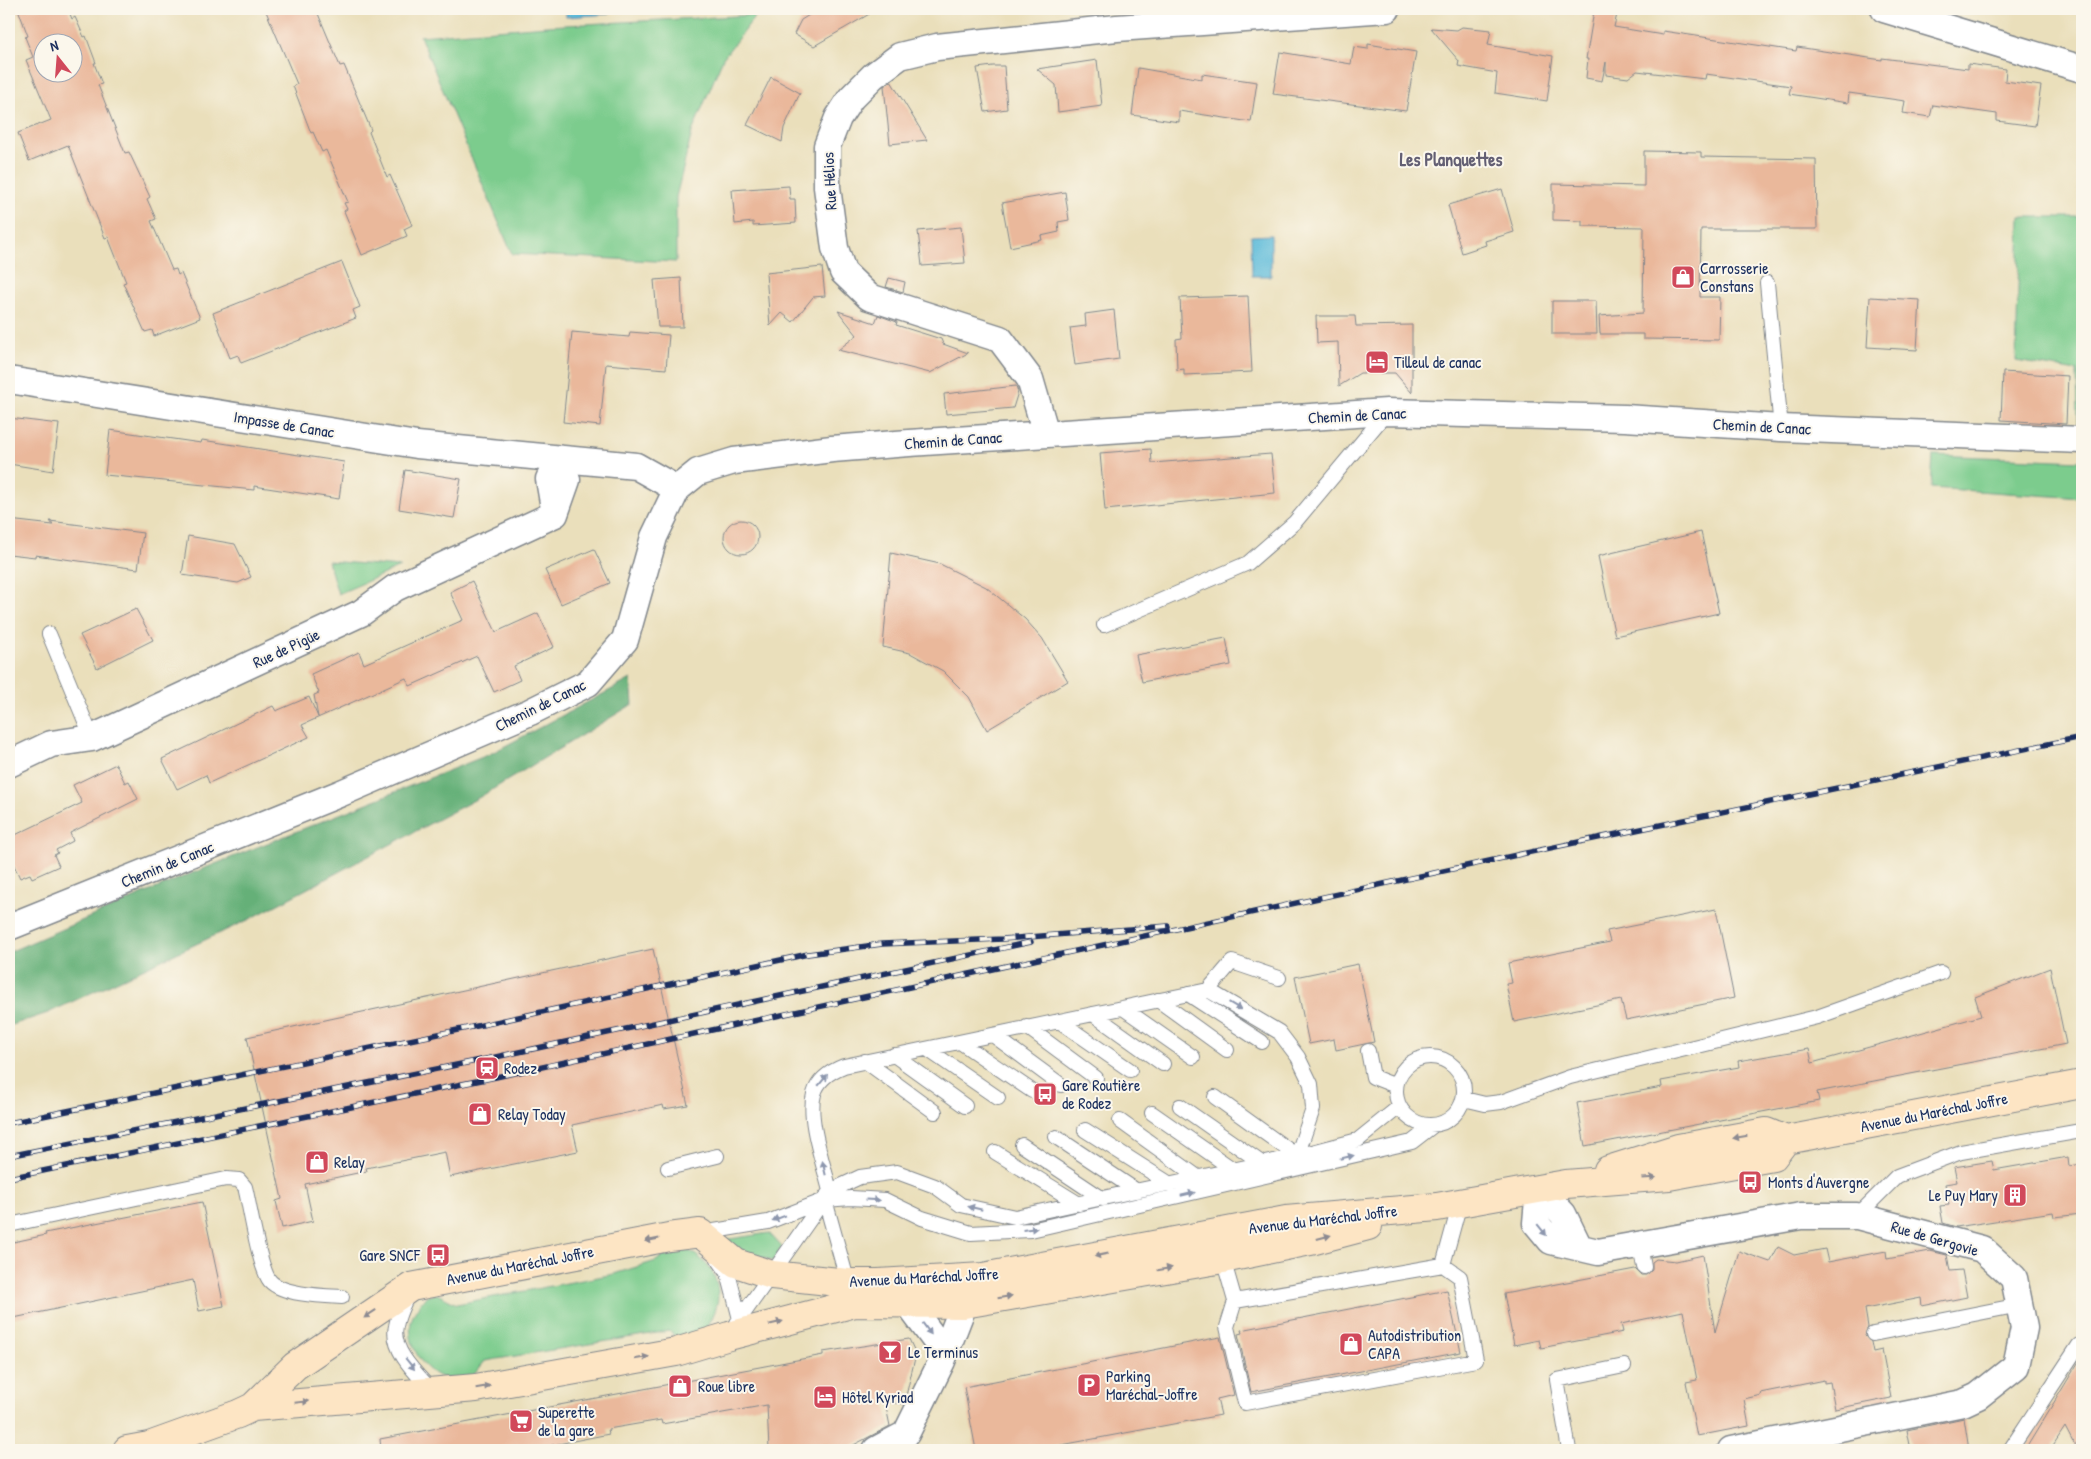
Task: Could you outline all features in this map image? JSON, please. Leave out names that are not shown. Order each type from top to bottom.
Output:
[{"type":"main road","name":"Avenue du Maréchal Joffre","points":[[127,1450],[149,1446],[253,1406],[336,1398],[434,1393],[476,1388],[676,1352],[734,1327],[855,1303],[909,1305],[964,1304],[1224,1259],[1315,1240],[1449,1205],[1566,1184],[1678,1148],[1766,1132],[1786,1140],[2082,1084]]},
{"type":"main road","name":"Avenue du Maréchal Joffre","points":[[253,1406],[295,1366],[410,1287],[669,1237],[700,1233],[736,1263],[772,1275],[848,1283],[983,1277],[1286,1220],[1449,1205]]},
{"type":"street","name":"Rue Hélios","points":[[1046,434],[1030,379],[1000,339],[869,297],[843,272],[835,248],[828,187],[827,146],[838,118],[851,98],[873,76],[900,56],[937,47],[1117,28],[1388,9]]},
{"type":"street","points":[[1884,9],[2082,69]]},
{"type":"street","name":"Impasse de Canac","points":[[9,380],[417,445],[560,460]]},
{"type":"street","name":"Chemin de Canac","points":[[9,927],[338,794],[530,712],[588,683],[625,640],[654,536],[676,489],[698,472],[734,461],[832,449],[1387,412],[1625,418],[1781,428],[2082,440]]},
{"type":"street","points":[[560,460],[636,466],[676,489]]},
{"type":"street","name":"Rue de Pigüe","points":[[9,764],[51,744],[92,738],[361,613],[395,588],[555,514],[549,479],[560,460]]},
{"type":"street","name":"Rue de Gergovie","points":[[1539,1189],[1536,1223],[1551,1241],[1579,1246],[1598,1252],[1642,1256],[1801,1216],[1857,1216],[1982,1250],[2014,1278],[2024,1328],[2016,1366],[1978,1396],[1963,1403],[1731,1450]]},
{"type":"street","points":[[876,1450],[906,1434],[964,1304]]},
{"type":"street","points":[[909,1305],[944,1352]]},
{"type":"lane","points":[[1766,283],[1781,428]]},
{"type":"lane","points":[[1104,625],[1248,563],[1295,522],[1387,412]]},
{"type":"lane","points":[[49,634],[92,738]]},
{"type":"lane","points":[[848,1283],[827,1196],[814,1124],[814,1094],[820,1082],[830,1072],[894,1055],[1208,990],[1232,962],[1279,978]]},
{"type":"lane","points":[[1464,1099],[1485,1104],[1501,1102],[1570,1077],[1817,1017],[1940,973]]},
{"type":"lane","points":[[1208,990],[1279,1032],[1298,1057],[1311,1084],[1313,1109],[1296,1156]]},
{"type":"lane","points":[[1188,994],[1262,1042]]},
{"type":"lane","points":[[1158,1000],[1227,1050]]},
{"type":"lane","points":[[1123,1008],[1194,1057]]},
{"type":"lane","points":[[1093,1014],[1163,1064]]},
{"type":"lane","points":[[1060,1021],[1130,1070]]},
{"type":"lane","points":[[1027,1028],[1096,1078]]},
{"type":"lane","points":[[993,1035],[1061,1085]]},
{"type":"lane","points":[[960,1042],[1032,1091]]},
{"type":"lane","points":[[927,1048],[998,1098]]},
{"type":"lane","points":[[1368,1051],[1373,1077],[1396,1086]]},
{"type":"lane","points":[[894,1055],[966,1106]]},
{"type":"lane","points":[[827,1196],[885,1200],[922,1218],[971,1232],[1031,1230],[1412,1142],[1434,1125],[1453,1117],[1464,1099],[1462,1078],[1456,1069],[1437,1058],[1426,1057],[1411,1063],[1400,1076],[1396,1086],[1399,1107],[1414,1122],[1434,1125]]},
{"type":"lane","points":[[865,1062],[935,1112]]},
{"type":"lane","points":[[1215,1097],[1296,1156]]},
{"type":"lane","points":[[1180,1106],[1263,1164]]},
{"type":"lane","points":[[734,1327],[728,1273],[700,1233],[768,1222],[827,1196],[860,1177],[897,1172],[935,1186],[961,1205],[1015,1217],[1263,1164],[1358,1140],[1399,1107]]},
{"type":"lane","points":[[1152,1113],[1234,1170]]},
{"type":"lane","points":[[1120,1121],[1199,1178]]},
{"type":"lane","points":[[1085,1130],[1170,1184]]},
{"type":"lane","points":[[1857,1216],[1897,1176],[1961,1152],[2081,1131]]},
{"type":"lane","points":[[1056,1137],[1137,1191]]},
{"type":"lane","points":[[1022,1146],[1103,1198]]},
{"type":"lane","points":[[995,1152],[1079,1204]]},
{"type":"lane","points":[[668,1168],[717,1156]]},
{"type":"lane","points":[[9,1225],[226,1179],[239,1180],[246,1186],[263,1267],[271,1282],[295,1293],[342,1297]]},
{"type":"lane","points":[[734,1327],[827,1196]]},
{"type":"lane","points":[[1443,1265],[1449,1205]]},
{"type":"lane","points":[[1224,1259],[1234,1301],[1227,1327],[1245,1403],[1476,1360],[1460,1277],[1443,1265],[1234,1301]]},
{"type":"lane","points":[[410,1287],[395,1327],[398,1345],[405,1360],[434,1393]]},
{"type":"lane","points":[[1873,1334],[2020,1305]]},
{"type":"lane","points":[[2010,1450],[2078,1345],[2082,1349]]},
{"type":"lane","points":[[1569,1450],[1556,1380],[1624,1366]]},
{"type":"green space","points":[[756,15],[723,58],[692,132],[676,197],[676,262],[512,254],[420,36],[547,26]]},
{"type":"green space","points":[[2020,217],[2082,217],[2082,422],[2078,422],[2077,371],[2016,361]]},
{"type":"green space","points":[[1933,455],[2082,461],[2082,498],[1931,488]]},
{"type":"green space","points":[[328,561],[400,567],[338,594]]},
{"type":"green space","points":[[631,679],[633,704],[480,797],[250,919],[48,1013],[9,1026],[9,952],[185,876],[490,754]]},
{"type":"green space","points":[[769,1233],[782,1247],[773,1261],[743,1251],[723,1240]]},
{"type":"green space","points":[[677,1246],[705,1262],[711,1270],[718,1289],[715,1311],[707,1327],[700,1334],[682,1342],[669,1331],[485,1361],[472,1377],[457,1379],[441,1377],[427,1368],[413,1347],[410,1330],[412,1318],[427,1295],[437,1294],[457,1304],[614,1274],[656,1261]]},
{"type":"water","points":[[566,9],[613,10],[609,11],[609,14],[566,17]]},
{"type":"water","points":[[1271,235],[1271,276],[1252,276],[1251,236]]},
{"type":"building","points":[[18,9],[68,9],[72,19],[75,17],[82,32],[32,32],[32,54],[25,37],[28,36]]},
{"type":"building","points":[[265,9],[316,9],[340,66],[344,65],[371,130],[369,132],[387,177],[390,175],[412,225],[404,229],[407,236],[362,255],[344,211],[347,209],[344,203],[348,202],[326,150],[322,152],[313,132],[311,133],[293,86],[297,84]]},
{"type":"building","points":[[819,9],[878,9],[814,46],[794,34],[801,20]]},
{"type":"building","points":[[1594,11],[1617,14],[1614,27],[1663,35],[1663,31],[1796,51],[1797,47],[1882,60],[1882,58],[1968,69],[1968,64],[2006,69],[2005,81],[2041,86],[2035,126],[1997,121],[1997,114],[1933,105],[1930,117],[1903,113],[1905,101],[1849,93],[1848,103],[1789,94],[1791,86],[1706,74],[1705,79],[1637,71],[1628,78],[1606,75],[1606,62],[1602,81],[1586,78],[1588,59],[1586,59]]},
{"type":"building","points":[[1462,27],[1491,30],[1488,45],[1553,56],[1547,101],[1495,93],[1497,73],[1458,66],[1459,61],[1431,28],[1457,30]]},
{"type":"building","points":[[82,33],[84,37],[86,36],[96,63],[94,63],[102,84],[98,85],[125,153],[129,152],[150,197],[147,199],[156,219],[151,221],[172,270],[176,269],[178,275],[181,273],[200,318],[154,336],[152,330],[145,332],[123,283],[126,282],[108,237],[105,238],[68,145],[29,161],[18,133],[51,120],[35,82],[82,82]]},
{"type":"building","points":[[1368,44],[1416,52],[1406,111],[1273,94],[1280,52],[1351,64],[1354,47],[1368,49]]},
{"type":"building","points":[[32,57],[32,74],[26,60]]},
{"type":"building","points":[[1097,60],[1102,106],[1058,112],[1056,85],[1037,69]]},
{"type":"building","points":[[1004,66],[1007,109],[985,112],[977,68]]},
{"type":"building","points":[[1138,68],[1202,79],[1202,74],[1257,82],[1251,122],[1179,111],[1179,122],[1132,115]]},
{"type":"building","points":[[771,77],[800,93],[784,128],[782,142],[747,125]]},
{"type":"building","points":[[891,81],[927,140],[890,144],[884,86]]},
{"type":"building","points":[[1644,151],[1701,152],[1701,157],[1816,159],[1817,229],[1701,229],[1700,297],[1720,297],[1719,340],[1643,339],[1643,334],[1600,334],[1599,316],[1643,313],[1644,227],[1582,226],[1582,221],[1553,220],[1553,184],[1644,186]]},
{"type":"building","points":[[789,186],[790,199],[795,199],[796,223],[753,226],[753,222],[735,224],[732,190]]},
{"type":"building","points":[[1502,189],[1514,232],[1485,241],[1486,245],[1462,253],[1448,205]]},
{"type":"building","points":[[1065,192],[1069,220],[1058,222],[1059,232],[1041,236],[1042,240],[1010,247],[1002,203]]},
{"type":"building","points":[[961,227],[965,263],[922,266],[918,231]]},
{"type":"building","points":[[342,262],[360,307],[353,310],[356,318],[241,363],[238,355],[230,358],[213,313]]},
{"type":"building","points":[[822,267],[825,296],[813,297],[793,322],[782,313],[770,326],[766,273]]},
{"type":"building","points":[[681,278],[683,327],[658,327],[654,280]]},
{"type":"building","points":[[889,278],[905,282],[903,292],[886,287]]},
{"type":"building","points":[[1248,296],[1252,372],[1184,375],[1184,369],[1177,370],[1176,339],[1182,338],[1180,298]]},
{"type":"building","points":[[1870,297],[1920,300],[1917,350],[1867,347]]},
{"type":"building","points":[[1552,301],[1596,301],[1597,334],[1552,334]]},
{"type":"building","points":[[1114,310],[1119,359],[1075,365],[1070,328],[1086,326],[1085,314]]},
{"type":"building","points":[[838,311],[875,323],[878,315],[897,322],[896,325],[941,339],[943,344],[968,353],[930,373],[838,350],[857,335]]},
{"type":"building","points":[[1316,316],[1355,316],[1356,326],[1412,325],[1412,393],[1395,373],[1360,373],[1339,386],[1338,342],[1317,343]]},
{"type":"building","points":[[572,332],[629,337],[630,332],[669,335],[666,369],[606,364],[600,426],[563,422]]},
{"type":"building","points":[[2003,372],[2068,376],[2066,424],[2001,420]]},
{"type":"building","points":[[1016,386],[1018,392],[1013,408],[946,414],[944,394]]},
{"type":"building","points":[[9,418],[59,424],[53,471],[9,464]]},
{"type":"building","points":[[110,430],[201,443],[202,440],[344,462],[339,499],[254,486],[254,490],[105,475]]},
{"type":"building","points":[[1151,449],[1152,463],[1271,454],[1275,493],[1105,510],[1100,453]]},
{"type":"building","points":[[405,470],[461,479],[454,518],[399,509]]},
{"type":"building","points":[[9,520],[53,525],[50,521],[143,533],[138,569],[35,555],[35,557],[9,554]]},
{"type":"building","points":[[741,520],[748,521],[753,525],[757,530],[757,544],[753,549],[748,553],[741,554],[734,553],[729,549],[725,544],[724,537],[725,530],[729,525],[734,521]]},
{"type":"building","points":[[1701,532],[1719,613],[1615,636],[1598,556]]},
{"type":"building","points":[[188,536],[235,544],[251,577],[238,583],[182,575]]},
{"type":"building","points":[[594,549],[610,583],[561,604],[545,570]]},
{"type":"building","points":[[891,553],[940,564],[986,587],[1025,619],[1042,638],[1068,681],[987,730],[969,697],[943,671],[910,653],[883,647]]},
{"type":"building","points":[[472,581],[496,632],[538,613],[554,647],[514,666],[520,680],[494,692],[477,656],[410,686],[406,678],[302,725],[309,737],[209,783],[206,775],[177,789],[162,759],[273,706],[276,711],[309,697],[318,717],[314,695],[319,693],[311,674],[359,652],[364,664],[463,620],[450,592]]},
{"type":"building","points":[[136,609],[153,640],[97,668],[80,635]]},
{"type":"building","points":[[1226,638],[1231,665],[1142,682],[1136,655]]},
{"type":"building","points":[[116,764],[125,783],[129,781],[138,799],[70,833],[73,841],[56,850],[58,853],[54,855],[59,866],[32,878],[30,874],[20,878],[9,855],[9,838],[82,803],[73,785]]},
{"type":"building","points":[[1716,909],[1734,998],[1626,1020],[1621,1000],[1514,1022],[1506,984],[1512,983],[1508,963],[1610,942],[1607,931]]},
{"type":"building","points":[[653,949],[688,1105],[664,1109],[663,1105],[572,1125],[578,1151],[450,1177],[445,1152],[366,1168],[367,1171],[305,1184],[313,1221],[282,1228],[276,1201],[282,1199],[247,1037]]},
{"type":"building","points":[[1358,964],[1374,1042],[1336,1050],[1334,1039],[1309,1044],[1295,977]]},
{"type":"building","points":[[2050,968],[2066,1044],[1817,1092],[1819,1101],[1585,1146],[1577,1103],[1662,1087],[1661,1081],[1739,1067],[1738,1061],[1809,1049],[1812,1063],[1981,1016],[1975,997]]},
{"type":"building","name":"Le Puy Mary","points":[[2068,1157],[2069,1166],[2082,1164],[2082,1214],[2054,1217],[2053,1212],[1956,1227],[1943,1223],[1940,1206],[1949,1205],[1945,1184],[1957,1182],[1954,1167],[1992,1161],[1994,1170]]},
{"type":"building","points":[[202,1202],[224,1306],[199,1311],[193,1280],[9,1319],[9,1243],[46,1235],[45,1233]]},
{"type":"building","points":[[1778,1247],[1794,1255],[1825,1249],[1828,1262],[1886,1251],[1887,1259],[1930,1251],[1947,1255],[1950,1271],[1962,1270],[1967,1297],[1922,1306],[1921,1298],[1865,1309],[1868,1327],[1865,1336],[1871,1342],[1873,1352],[1882,1350],[1891,1398],[1835,1409],[1830,1382],[1824,1383],[1824,1380],[1760,1393],[1761,1395],[1744,1399],[1749,1426],[1697,1436],[1686,1382],[1697,1380],[1683,1311],[1621,1324],[1623,1332],[1541,1348],[1539,1340],[1514,1345],[1504,1294],[1635,1269],[1641,1275],[1646,1275],[1652,1270],[1652,1262],[1656,1259],[1676,1261],[1703,1255],[1715,1332],[1739,1251],[1770,1262]]},
{"type":"building","name":"Autodistribution CAPA","points":[[1447,1290],[1461,1352],[1251,1392],[1238,1334],[1242,1333],[1241,1330]]},
{"type":"building","points":[[1220,1337],[1234,1395],[1217,1399],[1221,1415],[1035,1450],[976,1450],[964,1387]]},
{"type":"building","points":[[909,1339],[916,1354],[904,1404],[885,1402],[890,1426],[844,1450],[769,1450],[767,1405],[662,1424],[661,1420],[608,1429],[609,1434],[548,1446],[549,1450],[381,1450],[380,1439],[823,1355],[823,1352]]},
{"type":"building","points":[[2081,1358],[2082,1450],[2077,1450],[2065,1427],[2050,1450],[2025,1450]]},
{"type":"building","points":[[1964,1418],[1969,1450],[1911,1450],[1907,1430]]},
{"type":"railway","points":[[9,1178],[496,1077],[1526,853],[2082,737]]},
{"type":"railway","points":[[9,1123],[482,1025],[808,954],[882,944],[1003,939],[1168,926]]},
{"type":"railway","points":[[9,1156],[491,1058],[1031,942]]},
{"type":"place","name":"Carrosserie Constans","points":[[1683,277]]},
{"type":"place","name":"Tilleul de canac","points":[[1377,362]]},
{"type":"place","name":"Rodez","points":[[487,1068]]},
{"type":"place","name":"Gare Routière de Rodez","points":[[1045,1094]]},
{"type":"place","name":"Relay Today","points":[[480,1114]]},
{"type":"place","name":"Relay","points":[[317,1162]]},
{"type":"place","name":"Monts d'Auvergne","points":[[1750,1182]]},
{"type":"place","name":"Le Puy Mary","points":[[2015,1195]]},
{"type":"place","name":"Gare SNCF","points":[[438,1255]]},
{"type":"place","name":"Autodistribution CAPA","points":[[1351,1344]]},
{"type":"place","name":"Le Terminus","points":[[890,1352]]},
{"type":"place","name":"Parking Maréchal-Joffre","points":[[1089,1385]]},
{"type":"place","name":"Roue libre","points":[[680,1386]]},
{"type":"place","name":"Hôtel Kyriad","points":[[825,1397]]},
{"type":"place","name":"Superette de la gare","points":[[521,1421]]},
{"type":"district","name":"Les Planquettes","points":[[1451,159]]}]
